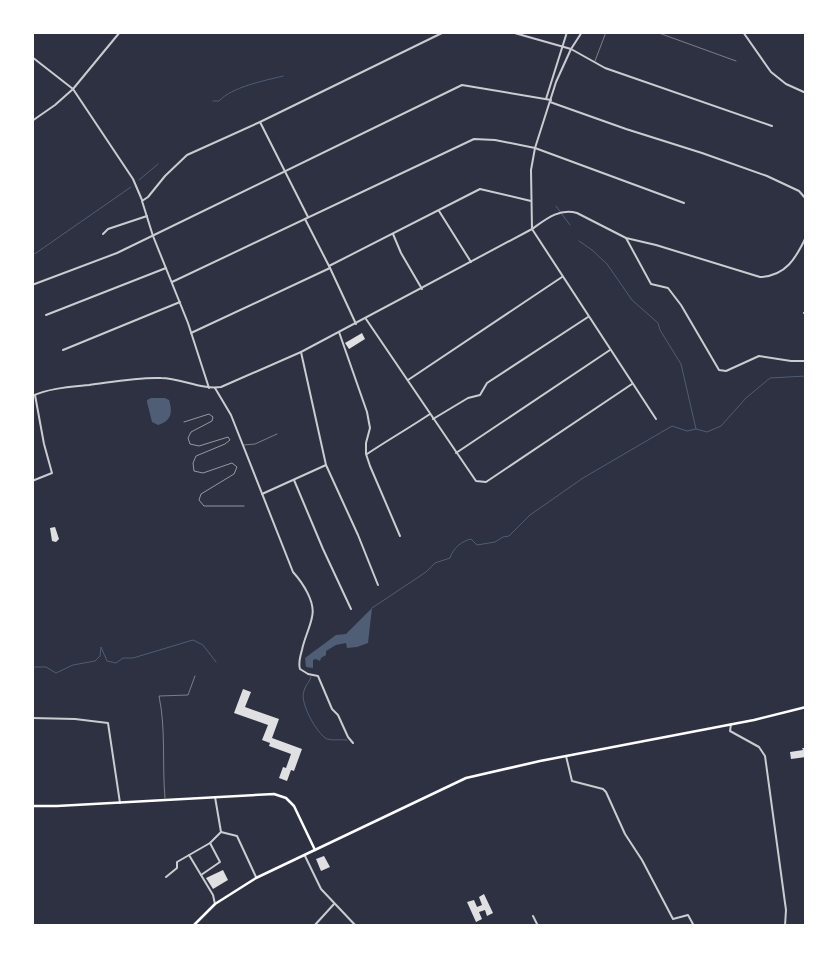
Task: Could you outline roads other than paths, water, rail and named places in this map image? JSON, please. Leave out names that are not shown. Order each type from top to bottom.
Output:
[{"type":"main road","points":[[193,926],[215,904],[256,878],[466,778],[500,769],[723,726],[806,707]]},
{"type":"main road","points":[[32,806],[270,794],[286,798],[296,809],[315,850]]},
{"type":"street","points":[[32,121],[73,89],[120,32]]},
{"type":"street","points":[[142,201],[187,155],[260,122],[444,32]]},
{"type":"street","points":[[511,32],[571,49],[594,62],[623,74],[772,126]]},
{"type":"street","points":[[546,99],[567,32]]},
{"type":"street","points":[[582,32],[571,49],[550,101],[535,148],[531,170],[532,229],[656,419]]},
{"type":"street","points":[[743,32],[771,72],[786,84],[806,93]]},
{"type":"street","points":[[32,57],[73,89],[133,179],[153,236],[180,302],[209,388]]},
{"type":"street","points":[[32,285],[117,254],[462,85],[546,99],[626,129],[767,176],[800,191],[806,200]]},
{"type":"street","points":[[260,122],[285,171],[356,324]]},
{"type":"street","points":[[172,282],[474,140],[495,140],[535,148],[684,203]]},
{"type":"street","points":[[191,333],[329,267],[480,189],[532,201]]},
{"type":"street","points":[[439,211],[471,262]]},
{"type":"street","points":[[32,481],[52,473],[34,395],[58,389],[110,382],[162,378],[182,380],[209,388],[221,388],[301,352],[356,324],[532,229],[552,216],[570,211],[577,213],[626,238],[656,244],[760,277],[784,271],[806,237]]},
{"type":"street","points":[[103,234],[108,229],[147,216]]},
{"type":"street","points":[[393,234],[422,288]]},
{"type":"street","points":[[626,238],[651,284],[668,288],[681,305],[721,372],[741,366],[759,356],[791,361],[806,361]]},
{"type":"street","points":[[46,315],[166,268]]},
{"type":"street","points":[[408,380],[562,277]]},
{"type":"street","points":[[63,350],[180,302]]},
{"type":"street","points":[[433,418],[468,398],[480,395],[487,383],[588,317]]},
{"type":"street","points":[[366,318],[476,482],[480,483],[486,482],[632,384]]},
{"type":"street","points":[[339,332],[367,412],[370,428],[366,443],[366,454],[400,536]]},
{"type":"street","points":[[456,453],[610,350]]},
{"type":"street","points":[[301,352],[326,465],[378,585]]},
{"type":"street","points":[[215,388],[231,415],[293,572],[304,585],[313,610],[313,616],[303,643],[300,670],[318,676],[332,709],[338,715],[353,744]]},
{"type":"street","points":[[366,454],[430,414]]},
{"type":"street","points":[[262,494],[326,465]]},
{"type":"street","points":[[294,480],[323,549],[352,609]]},
{"type":"street","points":[[32,718],[75,719],[108,723],[120,803]]},
{"type":"street","points":[[730,731],[732,724]]},
{"type":"street","points":[[723,726],[759,747],[765,756],[786,910],[785,926]]},
{"type":"street","points":[[566,756],[572,781],[603,789],[606,792],[625,834],[642,860],[672,919],[688,915],[694,926]]},
{"type":"street","points":[[214,797],[221,832]]},
{"type":"street","points":[[166,878],[177,868],[177,862],[210,843],[221,832]]},
{"type":"street","points":[[221,832],[236,836],[256,878]]},
{"type":"street","points":[[201,875],[220,862],[210,843]]},
{"type":"street","points":[[189,855],[214,895],[215,904]]},
{"type":"street","points":[[305,855],[321,889],[356,926]]},
{"type":"street","points":[[314,926],[334,904]]},
{"type":"street","points":[[533,916],[538,926]]},
{"type":"lane","points":[[594,62],[606,32]]},
{"type":"lane","points":[[656,32],[736,62]]},
{"type":"lane","points":[[244,445],[255,444],[277,434]]},
{"type":"lane","points":[[165,800],[163,712],[160,696],[188,695],[195,676]]},
{"type":"water","points":[[151,398],[165,398],[169,400],[170,416],[166,421],[158,425],[152,422],[147,402]]},
{"type":"water","points":[[372,608],[368,643],[347,648],[346,643],[336,645],[326,651],[326,655],[320,661],[313,660],[313,668],[306,667],[305,658],[336,635],[346,634]]},
{"type":"waterway","points":[[213,101],[219,101],[232,92],[248,85],[283,76]]},
{"type":"waterway","points":[[139,180],[158,164]]},
{"type":"waterway","points":[[32,254],[131,187]]},
{"type":"waterway","points":[[556,206],[570,225]]},
{"type":"waterway","points":[[579,241],[607,264],[632,300],[658,323],[660,330],[681,364],[696,429]]},
{"type":"waterway","points":[[372,608],[426,572],[435,563],[450,558],[451,554],[464,541],[471,539],[477,545],[495,542],[509,536],[530,515],[583,478],[672,426],[687,431],[696,429],[707,432],[721,426],[746,398],[770,378],[806,376]]},
{"type":"waterway","points":[[32,667],[46,667],[56,673],[73,665],[95,661],[100,656],[101,647],[107,661],[116,663],[123,658],[133,658],[193,640],[203,645],[216,662]]},
{"type":"waterway","points":[[311,677],[303,696],[306,710],[314,725],[327,739],[347,740]]}]
